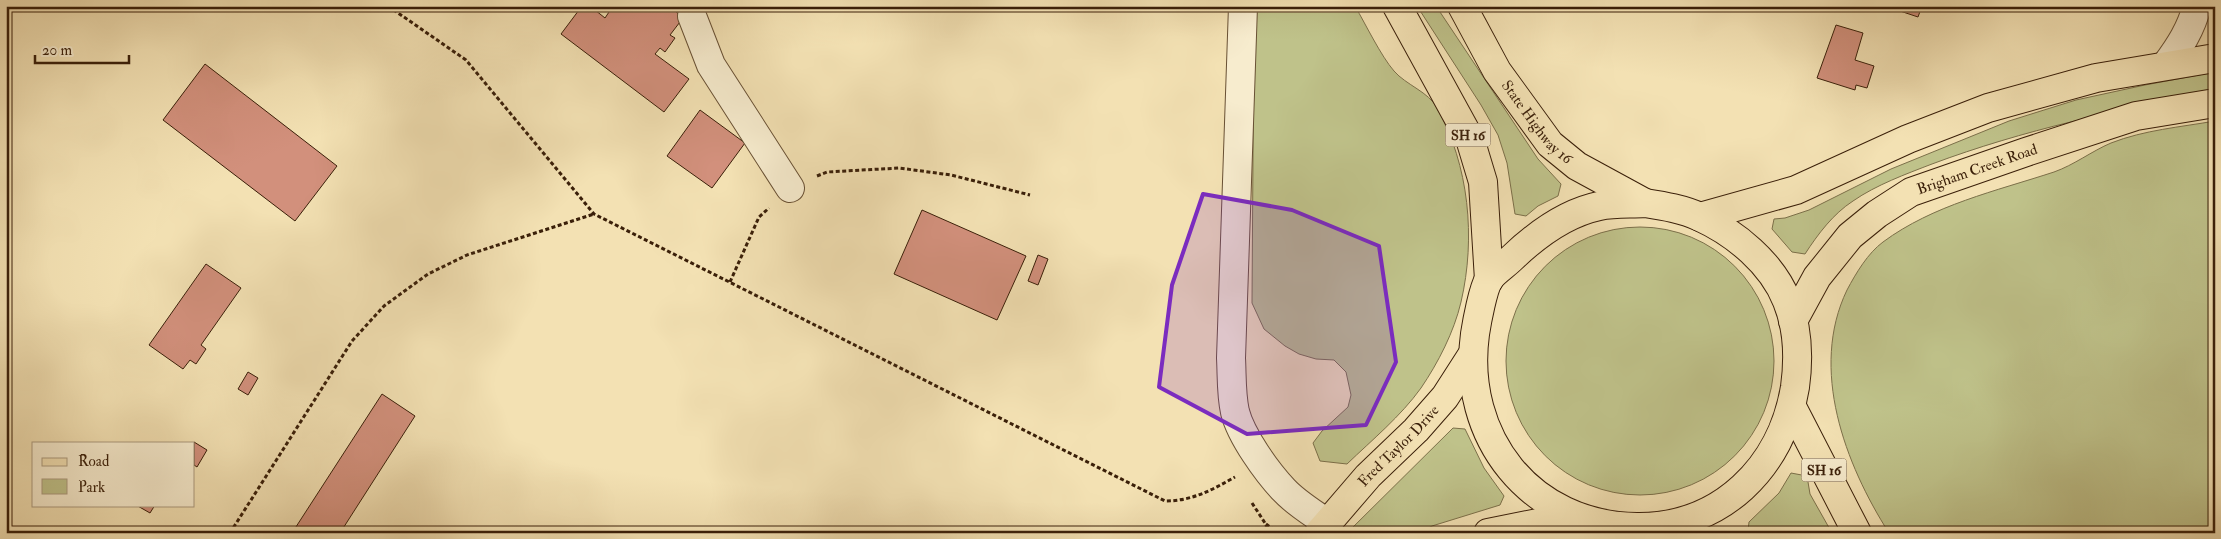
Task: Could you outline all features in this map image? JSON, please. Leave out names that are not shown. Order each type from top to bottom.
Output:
[{"type":"main road","name":"SH 16","points":[[1397,6],[1470,139],[1483,182],[1489,280],[1477,320],[1472,355],[1476,397],[1485,426],[1500,456],[1521,480],[1548,502],[1573,516],[1604,524],[1647,530]]},
{"type":"main road","name":"State Highway 16","points":[[1462,6],[1497,71],[1550,144],[1576,166],[1645,203]]},
{"type":"main road","points":[[1700,217],[1796,190],[1908,139],[1988,108],[2096,78],[2215,58]]},
{"type":"main road","name":"Brigham Creek Road","points":[[1794,321],[1817,277],[1850,236],[1877,214],[1911,192],[2136,116],[2215,103]]},
{"type":"main road","points":[[1489,280],[1522,248],[1545,231],[1574,214],[1601,206],[1645,203],[1675,208],[1700,217],[1736,237],[1762,262],[1787,300],[1794,321],[1798,352],[1792,407],[1780,440],[1762,467],[1743,488],[1716,507],[1689,519],[1647,530]]},
{"type":"main road","name":"Fred Taylor Drive","points":[[1323,528],[1368,476],[1416,430],[1445,397],[1472,355]]},
{"type":"main road","name":"SH 16","points":[[1792,407],[1857,533]]},
{"type":"main road","points":[[1488,533],[1573,516]]},
{"type":"lane","points":[[1243,6],[1232,329],[1232,391],[1236,413],[1245,434],[1262,461],[1284,490],[1323,528]]},
{"type":"lane","points":[[2166,65],[2186,35],[2193,21],[2197,6]]},
{"type":"lane","points":[[692,16],[711,65],[790,188]]},
{"type":"path","points":[[388,6],[466,60],[594,214],[1165,501],[1183,501],[1205,494],[1262,461]]},
{"type":"path","points":[[730,282],[759,217],[790,188],[827,172],[899,168],[951,175],[1030,195]]},
{"type":"path","points":[[230,533],[352,341],[384,306],[428,274],[467,255],[594,214]]},
{"type":"path","points":[[1268,533],[1265,523],[1278,533]]},
{"type":"highlighted area","points":[[1203,194],[1292,210],[1379,246],[1396,362],[1366,425],[1247,434],[1159,387],[1172,285]]},
{"type":"green space","points":[[1254,6],[1355,6],[1389,65],[1399,76],[1429,97],[1437,108],[1448,130],[1463,178],[1467,202],[1468,228],[1466,278],[1458,313],[1450,336],[1421,388],[1405,408],[1347,464],[1320,461],[1313,443],[1322,431],[1348,407],[1351,395],[1346,372],[1334,360],[1316,359],[1299,354],[1285,346],[1264,329],[1252,303]]},
{"type":"green space","points":[[1417,6],[1436,6],[1538,159],[1561,184],[1558,196],[1538,206],[1526,216],[1515,214],[1507,163],[1498,135],[1481,105]]},
{"type":"green space","points":[[2215,72],[2215,93],[2143,106],[2036,131],[1966,152],[1891,180],[1862,195],[1832,218],[1805,254],[1792,252],[1772,229],[1774,219],[1785,218],[1809,210],[1891,169],[2009,121],[2076,100]]},
{"type":"green space","points":[[2215,121],[2215,533],[1889,533],[1873,506],[1846,447],[1837,415],[1832,383],[1831,352],[1836,320],[1847,290],[1867,258],[1883,242],[1902,229],[1966,200],[2054,172],[2069,166],[2104,146],[2136,135]]},
{"type":"green space","points":[[1653,227],[1691,237],[1715,249],[1735,266],[1752,286],[1764,310],[1772,335],[1774,361],[1772,387],[1764,412],[1752,436],[1735,456],[1715,473],[1691,485],[1666,493],[1627,495],[1589,485],[1565,473],[1536,446],[1528,436],[1516,412],[1508,387],[1506,348],[1516,310],[1528,286],[1555,257],[1565,249],[1589,237],[1614,229]]},
{"type":"green space","points":[[1453,428],[1465,429],[1484,468],[1504,496],[1500,505],[1432,526],[1420,533],[1347,533]]},
{"type":"green space","points":[[1791,473],[1807,476],[1810,494],[1832,533],[1751,533],[1748,531],[1749,522],[1779,493]]},
{"type":"building","points":[[582,6],[590,6],[605,18],[613,6],[675,6],[673,9],[683,18],[670,35],[675,38],[665,52],[660,48],[655,54],[689,79],[664,112],[561,34]]},
{"type":"building","points":[[1885,6],[1922,6],[1918,17]]},
{"type":"building","points":[[1836,25],[1863,33],[1855,60],[1874,66],[1867,88],[1856,85],[1855,90],[1817,78]]},
{"type":"building","points":[[205,64],[337,166],[295,221],[163,120]]},
{"type":"building","points":[[700,110],[745,143],[712,188],[667,156]]},
{"type":"building","points":[[922,210],[1026,256],[997,320],[894,274]]},
{"type":"building","points":[[1038,255],[1048,259],[1038,285],[1028,281]]},
{"type":"building","points":[[206,264],[241,288],[201,345],[206,349],[196,364],[190,360],[183,369],[149,345]]},
{"type":"building","points":[[248,372],[258,378],[248,395],[238,389]]},
{"type":"building","points":[[382,394],[415,416],[340,533],[292,533]]},
{"type":"building","points":[[195,443],[207,450],[197,467],[195,466]]},
{"type":"building","points":[[138,506],[154,506],[150,513]]}]
